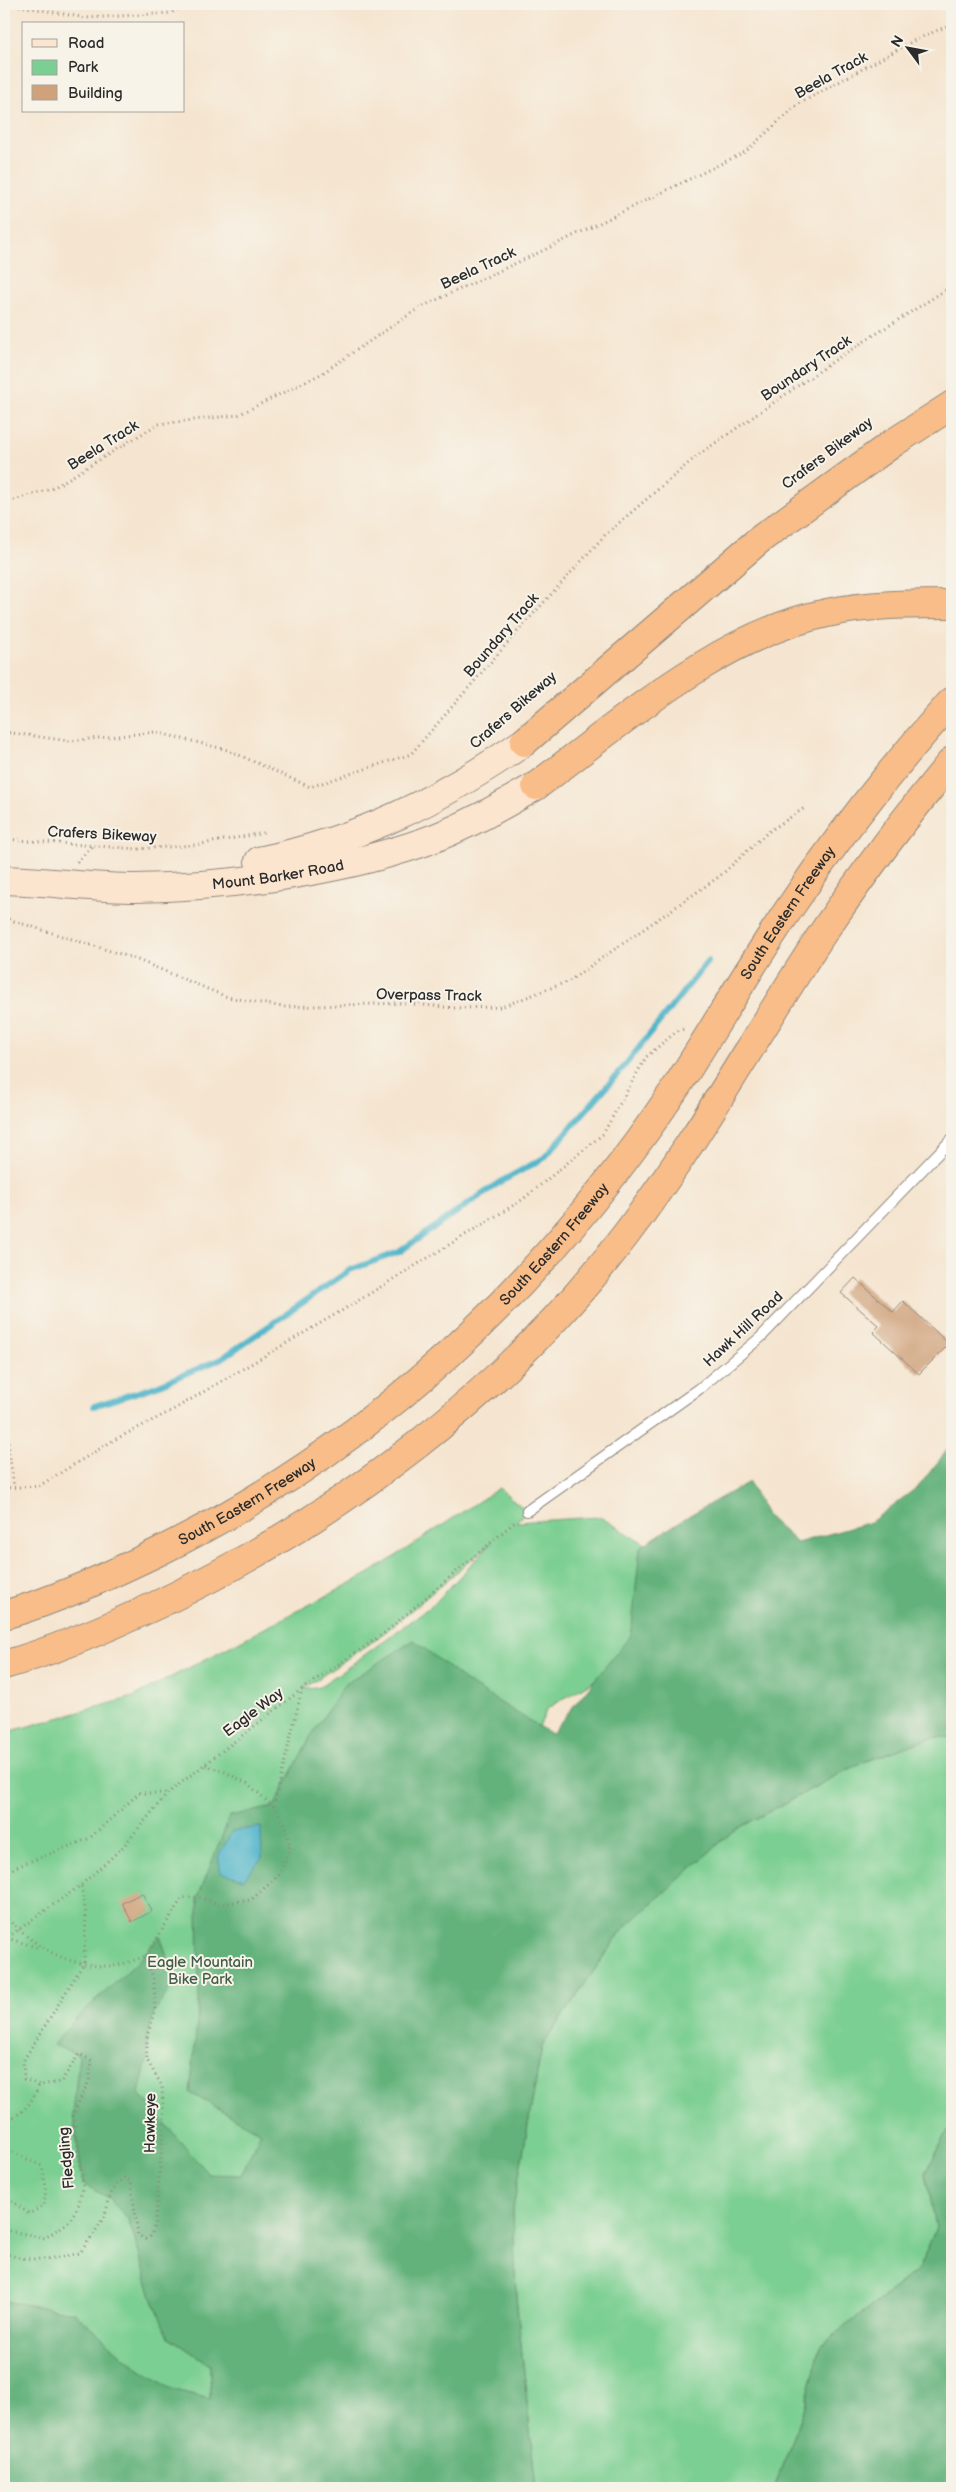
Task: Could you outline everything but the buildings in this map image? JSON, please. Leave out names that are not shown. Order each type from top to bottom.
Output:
[{"type":"highway","points":[[524,742],[759,540],[893,443],[952,405]]},
{"type":"highway","points":[[536,786],[683,677],[716,657],[777,628],[827,613],[875,607],[940,604]]},
{"type":"highway","name":"South Eastern Freeway","points":[[4,1615],[112,1574],[210,1526],[301,1472],[389,1407],[469,1337],[546,1258],[614,1173],[676,1086],[790,908],[847,828],[920,736],[952,701]]},
{"type":"highway","points":[[4,1665],[121,1622],[218,1576],[311,1521],[400,1457],[483,1389],[559,1314],[626,1235],[712,1111],[824,931],[874,859],[952,761]]},
{"type":"main road","name":"Mount Barker Road","points":[[4,870],[98,876],[157,876],[233,867],[286,855],[373,827],[407,813],[456,787],[524,742]]},
{"type":"main road","name":"Mount Barker Road","points":[[4,880],[98,887],[216,885],[346,864],[424,842],[485,815],[536,786]]},
{"type":"lane","name":"Hawk Hill Road","points":[[527,1511],[699,1389],[760,1337],[952,1139]]},
{"type":"path","points":[[9,4],[86,18],[171,13],[187,4]]},
{"type":"path","name":"Beela Track","points":[[4,503],[53,488],[158,424],[238,415],[321,374],[420,308],[745,152],[797,105],[915,40],[952,24]]},
{"type":"path","name":"Boundary Track","points":[[4,732],[70,741],[155,732],[228,750],[310,787],[412,754],[517,632],[605,535],[698,456],[841,356],[952,286]]},
{"type":"path","name":"Overpass Track","points":[[4,918],[133,958],[227,997],[283,1007],[404,1003],[453,1008],[501,1007],[569,982],[720,876],[768,832],[806,807]]},
{"type":"path","name":"Crafers Bikeway","points":[[4,839],[138,850],[196,845],[269,833]]},
{"type":"path","points":[[4,1488],[39,1486],[114,1440],[172,1411],[348,1307],[522,1200],[603,1134],[646,1057],[677,1031],[685,1028]]},
{"type":"path","points":[[4,1413],[14,1487]]},
{"type":"path","name":"Eagle Way","points":[[5,1938],[81,1885],[121,1849],[168,1793],[203,1764],[302,1689],[383,1634],[527,1511]]},
{"type":"path","points":[[274,1807],[287,1745],[302,1689]]},
{"type":"path","points":[[5,1938],[41,1948],[69,1962],[109,1966],[146,1956],[182,1898],[198,1897],[219,1904],[251,1900],[280,1874],[290,1846],[285,1824],[274,1807],[246,1783],[225,1772],[203,1764]]},
{"type":"path","points":[[4,1874],[16,1867],[90,1838],[139,1793],[168,1793]]},
{"type":"path","points":[[4,2115],[12,2118],[24,2111],[34,2098],[39,2085],[24,2079],[23,2061],[84,1963],[86,1914],[81,1885]]},
{"type":"path","points":[[4,1916],[41,1948]]},
{"type":"path","name":"Hawkeye","points":[[4,2253],[16,2258],[48,2260],[80,2253],[104,2215],[112,2190],[117,2182],[124,2178],[131,2182],[138,2235],[145,2239],[151,2236],[155,2223],[164,2121],[162,2086],[147,2060],[147,2036],[155,2011],[154,1981],[146,1956]]},
{"type":"path","name":"Fledgling","points":[[4,2230],[45,2238],[70,2221],[79,2204],[83,2184],[73,2114],[89,2081],[92,2062],[80,2054],[60,2082],[39,2085]]},
{"type":"path","name":"Fledgling","points":[[4,2148],[42,2166],[46,2187],[44,2205],[29,2214],[4,2195]]},
{"type":"green space","points":[[952,1444],[952,1737],[930,1738],[858,1764],[733,1831],[622,1930],[542,2046],[513,2209],[516,2297],[536,2488],[4,2488],[4,2301],[74,2312],[126,2359],[171,2389],[210,2399],[210,2365],[169,2337],[154,2303],[128,2218],[108,2198],[83,2184],[73,2114],[79,2055],[53,2045],[79,2016],[135,1964],[160,1935],[175,1981],[155,2011],[147,2035],[147,2060],[139,2093],[208,2174],[241,2175],[261,2132],[190,2093],[199,2003],[198,1897],[230,1816],[274,1807],[309,1739],[344,1685],[414,1640],[465,1681],[551,1734],[631,1635],[640,1548],[645,1544],[690,1515],[749,1482],[766,1515],[797,1543],[871,1522],[919,1486]]},
{"type":"green space","name":"Eagle Mountain Bike Park","points":[[499,1488],[527,1511],[516,1522],[600,1517],[725,1591],[686,1626],[548,1708],[254,2306],[169,2337],[210,2365],[210,2399],[171,2389],[126,2359],[95,2331],[4,2346],[4,1733],[133,1697],[370,1573]],"holes":[[[493,1541],[435,1603],[317,1688],[303,1689],[383,1634]]]},
{"type":"green space","points":[[952,1737],[952,2123],[926,2173],[936,2228],[919,2269],[821,2346],[803,2413],[774,2488],[536,2488],[516,2297],[513,2209],[542,2046],[622,1930],[733,1831],[858,1764],[930,1738]]},
{"type":"green space","points":[[952,2123],[952,2488],[774,2488],[803,2413],[821,2346],[919,2269],[936,2228],[926,2173]]},
{"type":"water","points":[[261,1827],[262,1858],[244,1879],[221,1873],[218,1857],[232,1831]]},
{"type":"waterway","points":[[94,1406],[154,1387],[221,1359],[350,1270],[399,1252],[500,1182],[544,1158],[622,1069],[708,961]]}]
